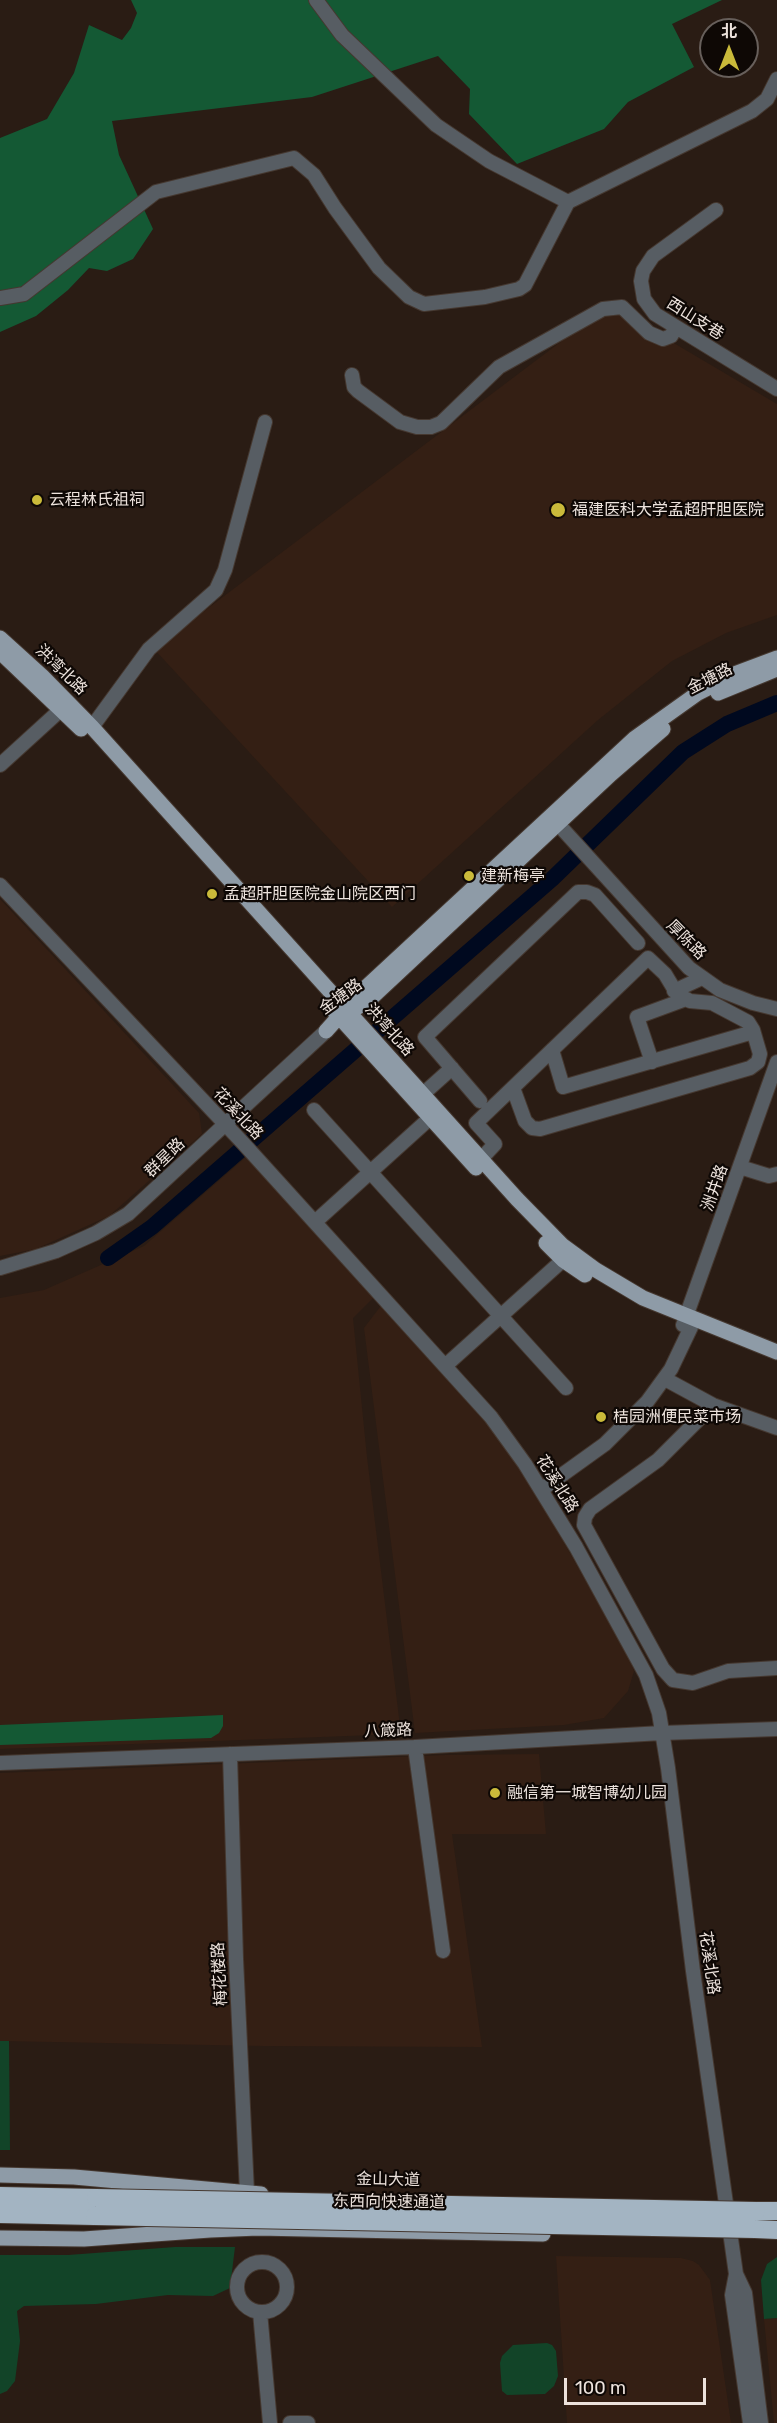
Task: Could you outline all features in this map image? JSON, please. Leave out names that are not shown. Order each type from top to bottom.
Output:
[{"type":"highway","name":"东西向快速通道","points":[[0,2196],[777,2211]]},
{"type":"highway","name":"东西向快速通道","points":[[0,2214],[777,2232]]},
{"type":"main road","name":"洪湾北路","points":[[0,638],[65,706],[91,739],[368,1041],[423,1094],[534,1217],[578,1258],[631,1292],[687,1323],[777,1362]]},
{"type":"main road","name":"洪湾北路","points":[[0,652],[92,727],[343,1014]]},
{"type":"main road","name":"金塘路","points":[[326,1030],[602,768],[650,726],[698,693],[737,673],[777,658]]},
{"type":"main road","name":"金塘路","points":[[343,1014],[369,1000],[643,745],[676,719],[716,694],[777,669]]},
{"type":"main road","name":"洪湾北路","points":[[368,1041],[429,1119],[563,1260],[613,1292],[652,1312],[777,1352]]},
{"type":"main road","name":"金山大道","points":[[5,2175],[74,2177],[281,2196],[777,2206]]},
{"type":"main road","points":[[0,2240],[84,2239],[258,2228],[682,2236],[777,2232]]},
{"type":"street","points":[[316,0],[342,35],[436,125],[489,161],[568,202]]},
{"type":"street","points":[[0,298],[24,294],[156,192],[294,158],[314,175],[379,268],[409,297],[424,304],[485,297],[519,289],[525,285],[568,202],[752,111],[767,99],[777,80]]},
{"type":"street","name":"西山支巷","points":[[716,210],[659,250],[643,271],[641,290],[648,307],[676,327],[777,389]]},
{"type":"street","points":[[351,375],[354,387],[358,391],[400,422],[431,428],[441,423],[498,367],[603,309],[622,307],[649,333],[663,339],[671,336],[676,327]]},
{"type":"street","points":[[92,727],[149,650],[216,590],[225,570],[265,422]]},
{"type":"street","points":[[0,765],[65,706]]},
{"type":"street","name":"厚陈路","points":[[558,824],[665,944],[702,978],[737,997],[777,1009]]},
{"type":"street","name":"花溪北路","points":[[0,885],[255,1156],[491,1417],[541,1490],[601,1592],[651,1686],[662,1732],[736,2274]]},
{"type":"street","points":[[480,1101],[425,1037],[575,894],[582,891],[596,896],[638,943]]},
{"type":"street","points":[[481,1159],[495,1144],[476,1122],[648,958],[665,974],[680,995],[712,1003],[744,1019],[753,1032],[760,1058],[755,1066],[540,1129],[532,1128],[525,1121],[513,1088]]},
{"type":"street","points":[[652,1062],[637,1017],[680,995],[702,978]]},
{"type":"street","name":"群星路","points":[[0,1268],[56,1251],[118,1220],[152,1193],[224,1123],[326,1030]]},
{"type":"street","points":[[552,1050],[563,1087],[753,1032]]},
{"type":"street","name":"洲井路","points":[[541,1490],[613,1436],[647,1402],[664,1378],[687,1323],[777,1062]]},
{"type":"street","points":[[423,1094],[452,1068]]},
{"type":"street","points":[[314,1110],[566,1388]]},
{"type":"street","points":[[315,1222],[429,1119]]},
{"type":"street","points":[[740,1167],[768,1176],[777,1174]]},
{"type":"street","points":[[445,1366],[563,1260]]},
{"type":"street","points":[[664,1378],[713,1405],[777,1428]]},
{"type":"street","points":[[713,1405],[658,1460],[587,1513],[584,1521],[585,1530],[663,1669],[673,1680],[693,1683],[728,1671],[777,1668]]},
{"type":"street","points":[[601,1592],[612,1577]]},
{"type":"street","points":[[601,1592],[619,1591]]},
{"type":"street","name":"八箴路","points":[[0,1763],[415,1747],[662,1732],[777,1729]]},
{"type":"street","points":[[415,1747],[443,1951]]},
{"type":"street","name":"梅花楼路","points":[[230,1754],[236,1959],[247,2192]]},
{"type":"street","points":[[736,2274],[732,2295],[750,2423]]},
{"type":"street","points":[[736,2274],[745,2293],[761,2423]]},
{"type":"street","points":[[260,2312],[270,2423]]},
{"type":"street","points":[[290,2423],[308,2423]]},
{"type":"shaded area","name":"福建医科大学孟超肝胆医院","points":[[623,313],[777,404],[777,615],[726,633],[672,661],[598,720],[392,907],[154,649],[583,325],[603,314]]},
{"type":"shaded area","points":[[0,899],[199,1113],[202,1134],[109,1216],[36,1249],[0,1256]]},
{"type":"shaded area","points":[[246,1157],[376,1295],[353,1318],[367,1457],[401,1734],[0,1749],[0,1298],[44,1290],[144,1246]]},
{"type":"shaded area","points":[[383,1303],[492,1429],[536,1493],[627,1654],[634,1671],[628,1691],[604,1718],[564,1725],[415,1733],[364,1328]]},
{"type":"shaded area","points":[[539,1754],[546,1834],[452,1834],[482,2047],[0,2041],[0,1773],[445,1755]]},
{"type":"shaded area","points":[[556,2256],[681,2258],[699,2265],[710,2280],[731,2423],[567,2423]]},
{"type":"shaded area","points":[[777,2318],[777,2423],[774,2423],[764,2319]]},
{"type":"green space","points":[[131,0],[722,0],[672,24],[694,67],[628,102],[604,129],[517,164],[469,114],[470,89],[438,56],[312,97],[112,121],[119,155],[153,229],[133,259],[107,271],[89,268],[68,290],[36,316],[0,332],[0,138],[47,119],[74,73],[89,25],[122,40],[131,28],[137,13]]},
{"type":"green space","points":[[223,1715],[223,1726],[219,1733],[211,1738],[0,1745],[0,1725]]},
{"type":"green space","points":[[0,2041],[9,2041],[10,2150],[0,2150]]},
{"type":"green space","points":[[175,2247],[235,2247],[230,2288],[213,2296],[168,2295],[96,2304],[24,2306],[17,2311],[20,2341],[15,2381],[7,2391],[0,2394],[0,2255],[68,2255]]},
{"type":"green space","points":[[777,2257],[777,2318],[764,2319],[761,2280],[767,2264]]},
{"type":"green space","points":[[547,2343],[552,2345],[556,2351],[558,2376],[554,2386],[545,2394],[507,2395],[502,2391],[500,2363],[502,2356],[513,2345]]},
{"type":"waterway","points":[[108,1258],[152,1227],[552,879],[683,752],[727,724],[777,703]]},
{"type":"place","name":"云程林氏祖祠","points":[[37,500]]},
{"type":"place","name":"福建医科大学孟超肝胆医院","points":[[558,510]]},
{"type":"place","name":"建新梅亭","points":[[469,876]]},
{"type":"place","name":"孟超肝胆医院金山院区西门","points":[[212,894]]},
{"type":"place","name":"桔园洲便民菜市场","points":[[601,1417]]},
{"type":"place","name":"融信第一城智博幼儿园","points":[[495,1793]]}]
